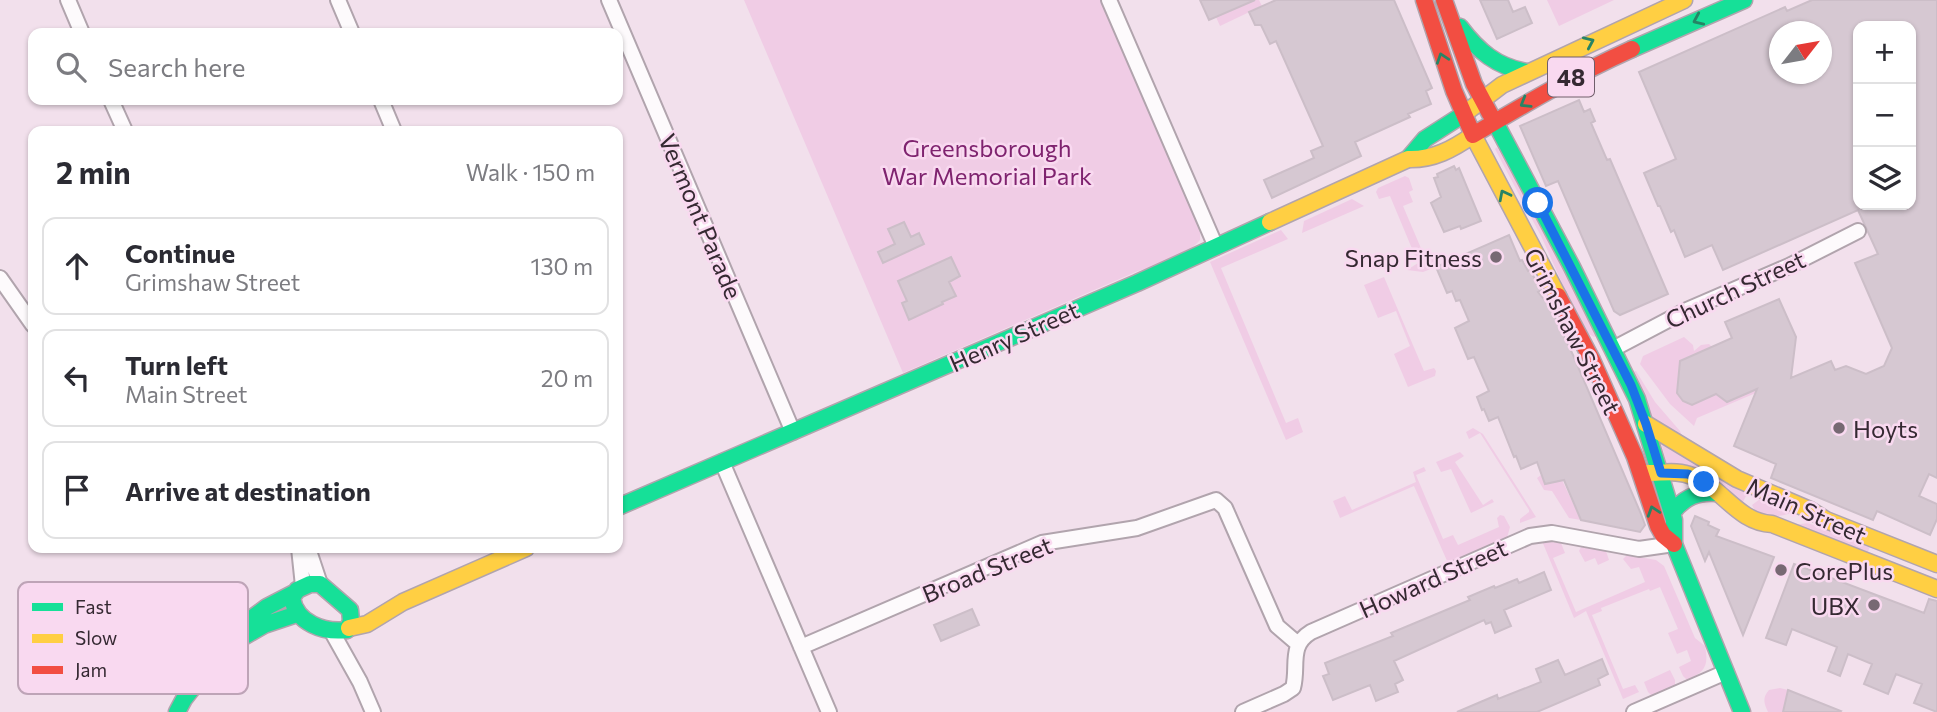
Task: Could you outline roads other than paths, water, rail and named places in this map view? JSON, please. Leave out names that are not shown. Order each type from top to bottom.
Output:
[{"type":"street","points":[[68,0],[80,28]]},
{"type":"street","points":[[338,0],[350,28]]},
{"type":"street","name":"Vermont Parade","points":[[609,0],[621,28]]},
{"type":"street","points":[[1109,0],[1216,247]]},
{"type":"street","name":"Grimshaw Street","points":[[1424,0],[1440,53],[1473,135],[1592,360],[1640,473],[1658,526],[1663,535],[1674,544]]},
{"type":"street","name":"48","points":[[1482,101],[1502,85],[1527,72],[1684,0]]},
{"type":"street","name":"48","points":[[1473,135],[1591,67],[1744,0]]},
{"type":"street","points":[[1446,5],[1470,42],[1484,56],[1505,68],[1527,72]]},
{"type":"street","name":"Grimshaw Street","points":[[1446,5],[1482,101],[1613,349],[1646,424],[1672,513],[1675,526],[1674,544],[1742,712]]},
{"type":"street","name":"Vermont Parade","points":[[623,33],[793,432]]},
{"type":"street","name":"Henry Street","points":[[1408,159],[1418,145],[1482,101]]},
{"type":"street","points":[[113,105],[123,126]]},
{"type":"street","points":[[383,105],[392,126]]},
{"type":"street","name":"Henry Street","points":[[623,505],[1216,247],[1408,159],[1431,158],[1473,135]]},
{"type":"street","name":"Church Street","points":[[1613,349],[1687,310],[1789,266],[1858,231]]},
{"type":"street","points":[[0,278],[28,319]]},
{"type":"street","points":[[1592,360],[1613,349]]},
{"type":"street","name":"Main Street","points":[[1646,424],[1719,469],[1770,494],[1810,510],[1826,520],[1937,564]]},
{"type":"street","points":[[722,462],[829,712]]},
{"type":"street","name":"Main Street","points":[[1640,473],[1691,475],[1718,493],[1751,522],[1760,525],[1772,524],[1937,589]]},
{"type":"street","points":[[1672,513],[1682,501],[1692,495],[1718,493]]},
{"type":"street","points":[[1751,522],[1747,508],[1750,499],[1755,495],[1770,494]]},
{"type":"street","name":"Broad Street","points":[[802,647],[1042,543],[1137,528],[1216,500],[1225,508],[1277,626],[1298,644]]},
{"type":"street","points":[[1772,524],[1800,518],[1826,520]]},
{"type":"street","name":"Howard Street","points":[[1298,644],[1311,632],[1540,533],[1639,549],[1674,544]]},
{"type":"street","points":[[299,553],[299,589],[293,601],[296,614],[302,619],[342,630],[369,623],[403,602],[515,553]]},
{"type":"street","points":[[310,553],[320,584],[350,610],[372,610],[403,602]]},
{"type":"street","points":[[248,620],[283,597],[299,589],[320,584]]},
{"type":"street","points":[[350,610],[342,630],[373,712]]},
{"type":"street","points":[[248,634],[264,625],[296,614]]},
{"type":"street","points":[[1243,712],[1293,688],[1294,658],[1298,644]]},
{"type":"street","points":[[1634,712],[1726,672]]},
{"type":"street","points":[[177,712],[188,694]]},
{"type":"place","name":"Snap Fitness","points":[[1496,257]]},
{"type":"place","name":"Hoyts","points":[[1839,428]]},
{"type":"place","name":"CorePlus","points":[[1781,570]]},
{"type":"place","name":"UBX","points":[[1874,605]]},
{"type":"park label","name":"Greensborough War Memorial Park","points":[[987,161]]}]
